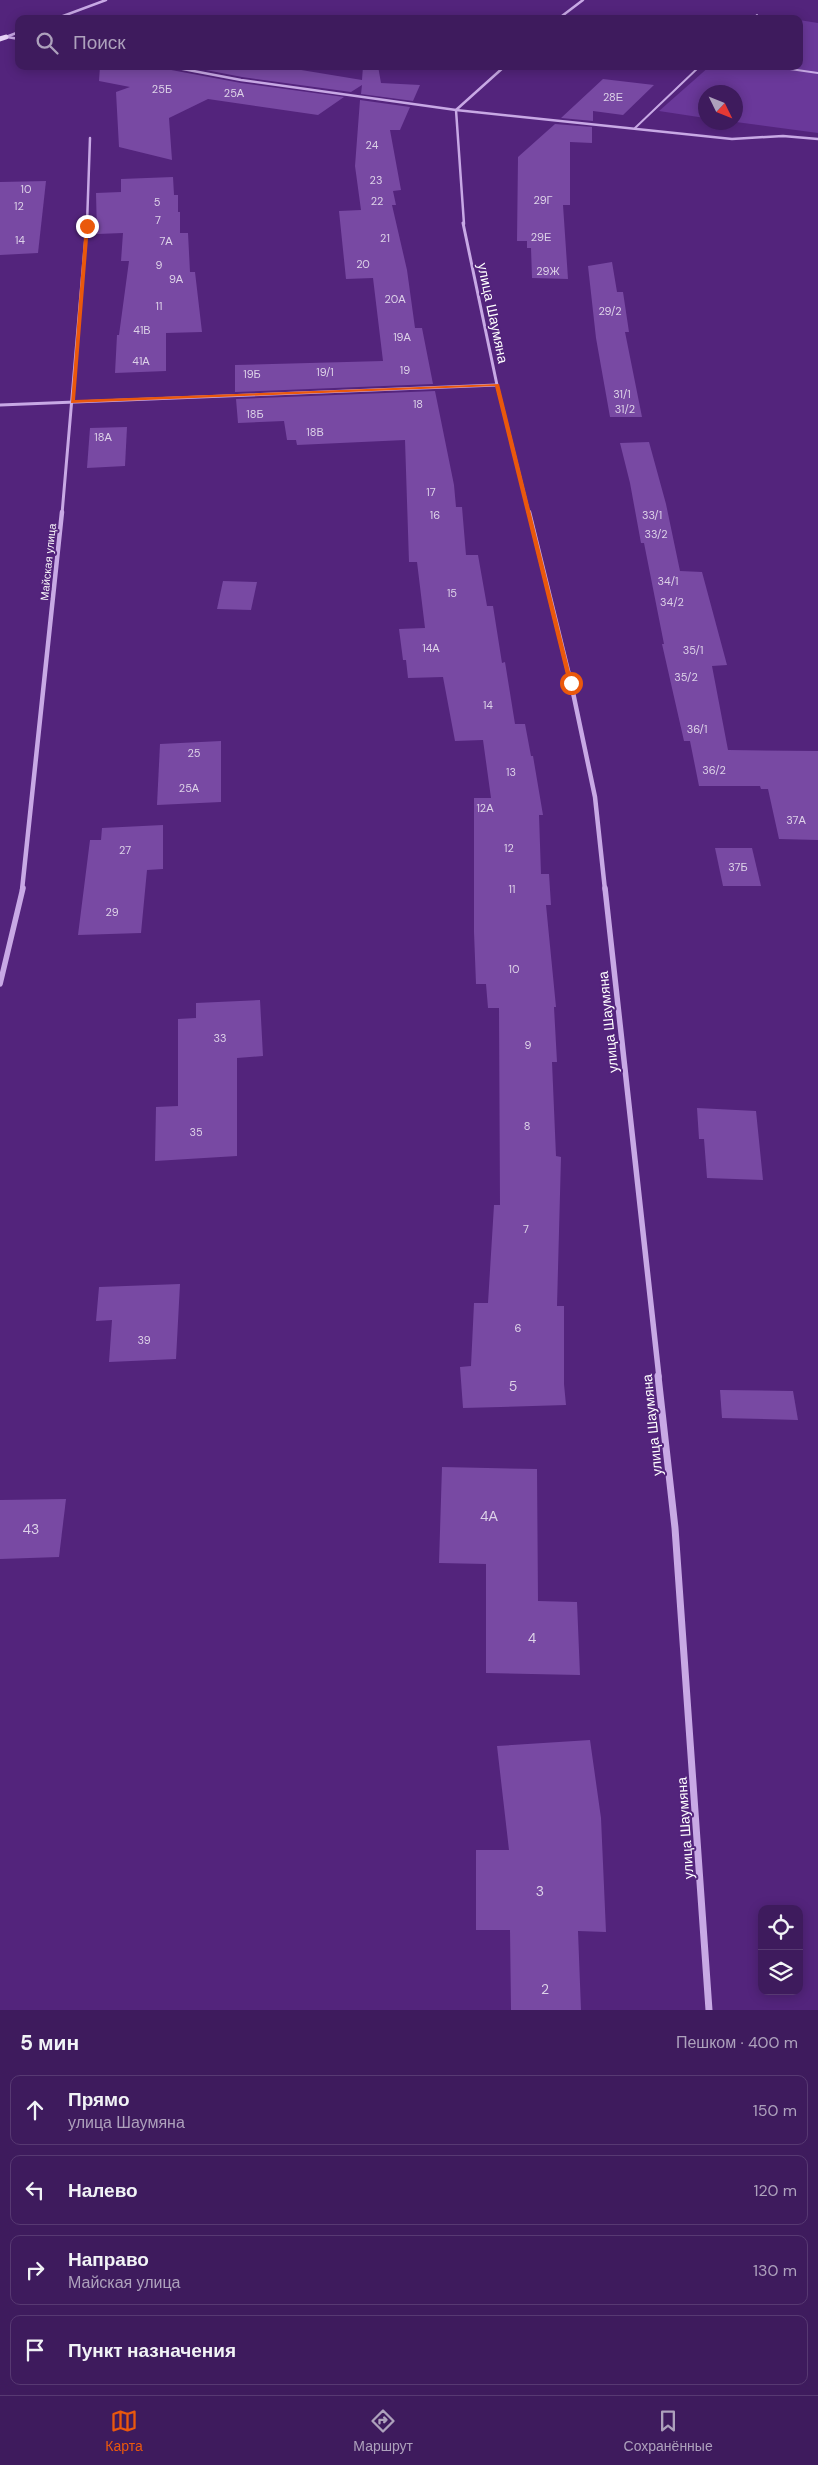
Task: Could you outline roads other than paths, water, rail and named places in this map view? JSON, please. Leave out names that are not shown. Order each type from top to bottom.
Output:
[{"type":"street","points":[[66,15],[106,0]]},
{"type":"street","points":[[563,15],[582,0]]},
{"type":"street","points":[[0,39],[15,34]]},
{"type":"street","points":[[0,35],[15,38]]},
{"type":"street","points":[[188,70],[241,80],[456,110],[732,139],[783,136],[818,139]]},
{"type":"street","points":[[456,110],[501,70]]},
{"type":"street","name":"улица Шаумяна","points":[[456,110],[464,231],[497,385],[571,683],[595,797],[675,1528],[709,2010]]},
{"type":"street","name":"Майская улица","points":[[0,984],[25,879],[73,402],[87,226],[90,138]]},
{"type":"street","points":[[0,405],[497,385]]},
{"type":"lane","points":[[635,128],[696,70]]},
{"type":"lane","points":[[797,70],[818,73]]}]
